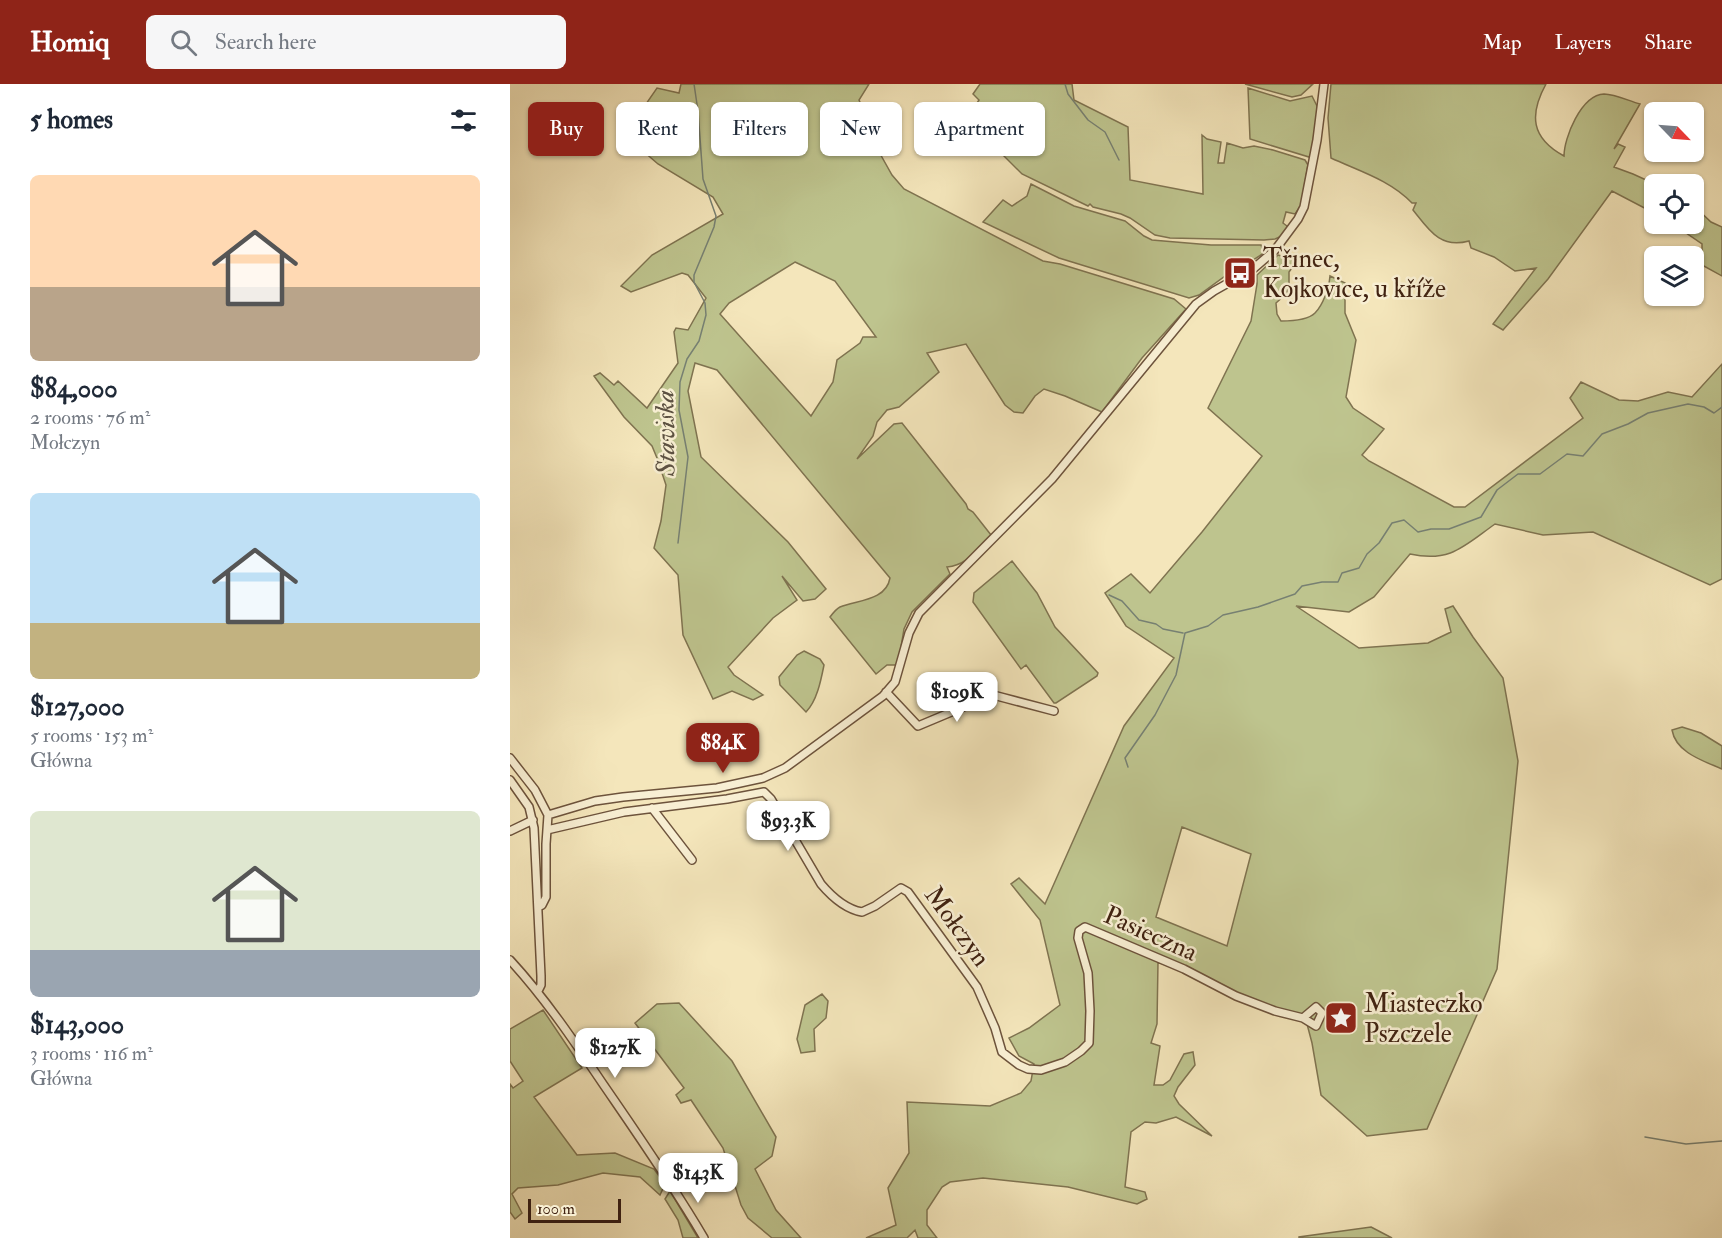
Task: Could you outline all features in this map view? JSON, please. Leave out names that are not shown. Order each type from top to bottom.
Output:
[{"type":"street","points":[[548,815],[595,801],[623,796],[717,788],[763,778],[785,768],[808,752],[886,692],[896,682],[909,633],[919,613],[1052,479],[1196,304],[1253,269],[1275,250],[1290,230],[1304,207],[1317,140],[1324,84]]},
{"type":"street","points":[[886,692],[918,726],[980,700],[997,696],[1054,711]]},
{"type":"street","points":[[510,758],[536,790],[548,815],[546,897],[542,905],[538,907]]},
{"type":"street","points":[[510,780],[529,807],[533,819],[541,976],[538,991]]},
{"type":"street","points":[[516,788],[527,780]]},
{"type":"street","name":"Mołczyn","points":[[547,830],[595,817],[764,792],[828,893],[850,908],[862,912],[875,906],[894,891],[904,889],[977,987]]},
{"type":"street","points":[[652,808],[693,860]]},
{"type":"street","points":[[510,831],[533,819]]},
{"type":"street","name":"Pasieczna","points":[[977,987],[995,1028],[1002,1052],[1018,1065],[1034,1070],[1065,1062],[1082,1051],[1089,1042],[1088,973],[1078,938],[1079,931],[1085,927],[1184,969],[1236,996],[1275,1011],[1303,1018]]},
{"type":"street","points":[[510,960],[538,991],[671,1183],[704,1238]]},
{"type":"green space","points":[[681,84],[869,84],[860,102],[820,102],[820,156],[881,156],[892,175],[904,189],[1043,261],[1060,264],[1174,299],[1186,309],[1142,358],[1102,412],[1044,389],[1035,396],[1023,413],[1014,412],[1005,405],[966,344],[927,353],[939,372],[899,407],[887,410],[877,422],[873,436],[857,459],[894,424],[902,423],[968,509],[991,535],[967,559],[955,566],[947,567],[950,574],[912,612],[904,629],[898,665],[887,665],[876,674],[830,617],[840,607],[877,595],[887,586],[890,578],[717,370],[695,363],[688,391],[701,457],[788,542],[826,589],[815,599],[803,601],[782,576],[797,600],[773,618],[728,667],[734,675],[763,695],[753,700],[732,691],[713,699],[683,635],[678,575],[654,548],[661,521],[666,485],[657,458],[652,446],[624,417],[594,376],[600,373],[614,385],[618,381],[647,408],[678,363],[674,332],[676,328],[688,330],[706,298],[688,275],[682,273],[631,292],[621,286],[652,255],[723,214],[713,197],[649,156],[699,156],[699,102],[647,102],[657,88],[679,93]],"holes":[[[795,262],[835,281],[876,337],[863,337],[860,343],[837,360],[833,382],[811,416],[720,314],[729,303]]]},
{"type":"green space","points":[[980,84],[1072,84],[1074,100],[1128,127],[1130,180],[1203,194],[1202,135],[1207,139],[1221,142],[1218,163],[1224,163],[1227,143],[1243,148],[1254,146],[1273,150],[1305,160],[1308,165],[1301,205],[1295,214],[1286,212],[1283,223],[1287,226],[1286,231],[1275,239],[1170,238],[1155,235],[1130,218],[1093,207],[1090,204],[1088,206],[1022,174],[1004,156],[1045,156],[1045,102],[978,102],[979,100],[973,94]]},
{"type":"green space","points":[[1245,84],[1313,84],[1301,95],[1292,97]]},
{"type":"green space","points":[[1331,84],[1546,84],[1537,106],[1536,125],[1545,142],[1564,156],[1567,139],[1581,109],[1596,96],[1608,94],[1617,96],[1640,104],[1614,149],[1618,144],[1625,147],[1614,167],[1644,179],[1644,208],[1612,191],[1548,279],[1503,330],[1493,324],[1536,268],[1515,271],[1494,257],[1471,248],[1469,241],[1450,242],[1436,236],[1413,210],[1416,203],[1412,203],[1384,182],[1331,158],[1328,118]]},
{"type":"green space","points":[[1248,88],[1290,101],[1312,96],[1318,108],[1309,157],[1250,139]]},
{"type":"green space","points":[[1031,184],[1074,206],[1125,221],[1152,240],[1211,245],[1261,245],[1264,253],[1251,263],[1228,274],[1199,295],[1189,298],[1059,258],[983,222],[1003,200],[1012,206],[1027,196]]},
{"type":"green space","points":[[1704,215],[1722,227],[1722,276],[1704,266],[1704,246],[1688,234],[1704,234]]},
{"type":"green space","points":[[1278,255],[1297,261],[1289,272],[1289,287],[1286,294],[1276,303],[1277,314],[1281,321],[1304,319],[1315,313],[1321,306],[1330,276],[1345,283],[1345,313],[1356,340],[1346,397],[1353,408],[1384,429],[1362,455],[1454,507],[1465,507],[1583,418],[1570,398],[1581,382],[1619,400],[1638,401],[1668,392],[1692,397],[1722,364],[1722,579],[1710,585],[1593,532],[1543,535],[1495,524],[1456,551],[1436,556],[1410,554],[1374,597],[1349,612],[1296,606],[1359,648],[1428,643],[1451,632],[1445,609],[1453,606],[1503,678],[1518,761],[1497,969],[1427,1129],[1367,1136],[1321,1095],[1312,1043],[1307,1024],[1302,1016],[1275,1009],[1158,962],[1157,1024],[1151,1043],[1160,1046],[1154,1085],[1163,1085],[1170,1080],[1184,1054],[1193,1052],[1195,1065],[1174,1096],[1179,1104],[1212,1136],[1176,1117],[1156,1123],[1145,1122],[1131,1132],[1125,1187],[1145,1192],[1147,1199],[1137,1204],[1068,1187],[983,1178],[950,1182],[942,1187],[927,1210],[927,1225],[937,1238],[918,1238],[915,1230],[907,1238],[866,1238],[896,1225],[888,1188],[909,1153],[907,1102],[990,1106],[1021,1093],[1031,1081],[1034,1064],[1019,1056],[1009,1038],[1029,1028],[1060,1005],[1040,920],[1011,884],[1019,878],[1045,904],[1124,726],[1174,658],[1126,626],[1105,593],[1131,574],[1150,593],[1262,456],[1208,408],[1251,321],[1257,275]],"holes":[[[1182,827],[1251,854],[1227,946],[1156,917]]]},
{"type":"green space","points":[[1012,561],[1037,593],[1055,627],[1098,673],[1097,676],[1056,703],[1026,665],[1021,669],[973,602],[974,593]]},
{"type":"green space","points":[[804,651],[820,659],[824,665],[816,696],[806,712],[780,685],[779,677],[797,655]]},
{"type":"green space","points":[[1682,727],[1701,733],[1722,746],[1722,769],[1699,759],[1679,745],[1672,730]]},
{"type":"green space","points":[[822,994],[828,1001],[826,1018],[814,1029],[815,1051],[801,1053],[797,1039],[805,1005]]},
{"type":"green space","points":[[679,1003],[732,1061],[776,1137],[772,1156],[755,1169],[776,1210],[801,1238],[772,1238],[748,1218],[741,1205],[723,1148],[691,1100],[681,1103],[676,1095],[684,1088],[635,1023],[657,1004]]},
{"type":"green space","points":[[543,1010],[582,1068],[534,1097],[577,1155],[615,1153],[654,1169],[665,1184],[660,1195],[640,1177],[603,1173],[558,1185],[518,1188],[512,1194],[522,1213],[515,1219],[510,1212],[510,1084],[513,1088],[523,1081],[510,1061],[510,1029]]},
{"type":"green space","points":[[670,1191],[698,1238],[683,1238],[678,1220],[665,1199]]},
{"type":"green space","points":[[1371,1227],[1392,1238],[1299,1238],[1299,1237]]},
{"type":"waterway","name":"Staviska","points":[[678,543],[688,457],[679,410],[680,382],[687,359],[699,341],[706,315],[705,303],[694,282],[694,275],[714,227],[716,216],[703,179],[694,84]]},
{"type":"waterway","points":[[1065,84],[1068,94],[1088,120],[1105,132],[1119,160]]},
{"type":"waterway","points":[[1128,767],[1125,758],[1155,715],[1176,675],[1185,633],[1208,626],[1223,615],[1258,607],[1295,594],[1302,586],[1338,582],[1342,573],[1359,568],[1367,554],[1379,543],[1392,523],[1404,520],[1418,532],[1449,529],[1481,517],[1497,490],[1518,474],[1540,474],[1567,454],[1583,456],[1602,434],[1648,413],[1688,404],[1704,407],[1714,413],[1722,407]]},
{"type":"waterway","points":[[1109,595],[1122,601],[1139,620],[1156,624],[1163,629],[1183,633]]},
{"type":"waterway","points":[[1645,1137],[1686,1144],[1722,1141]]},
{"type":"place","name":"Třinec, Kojkovice, u kříže","points":[[1240,273]]},
{"type":"place","name":"Miasteczko Pszczele","points":[[1341,1018]]}]
